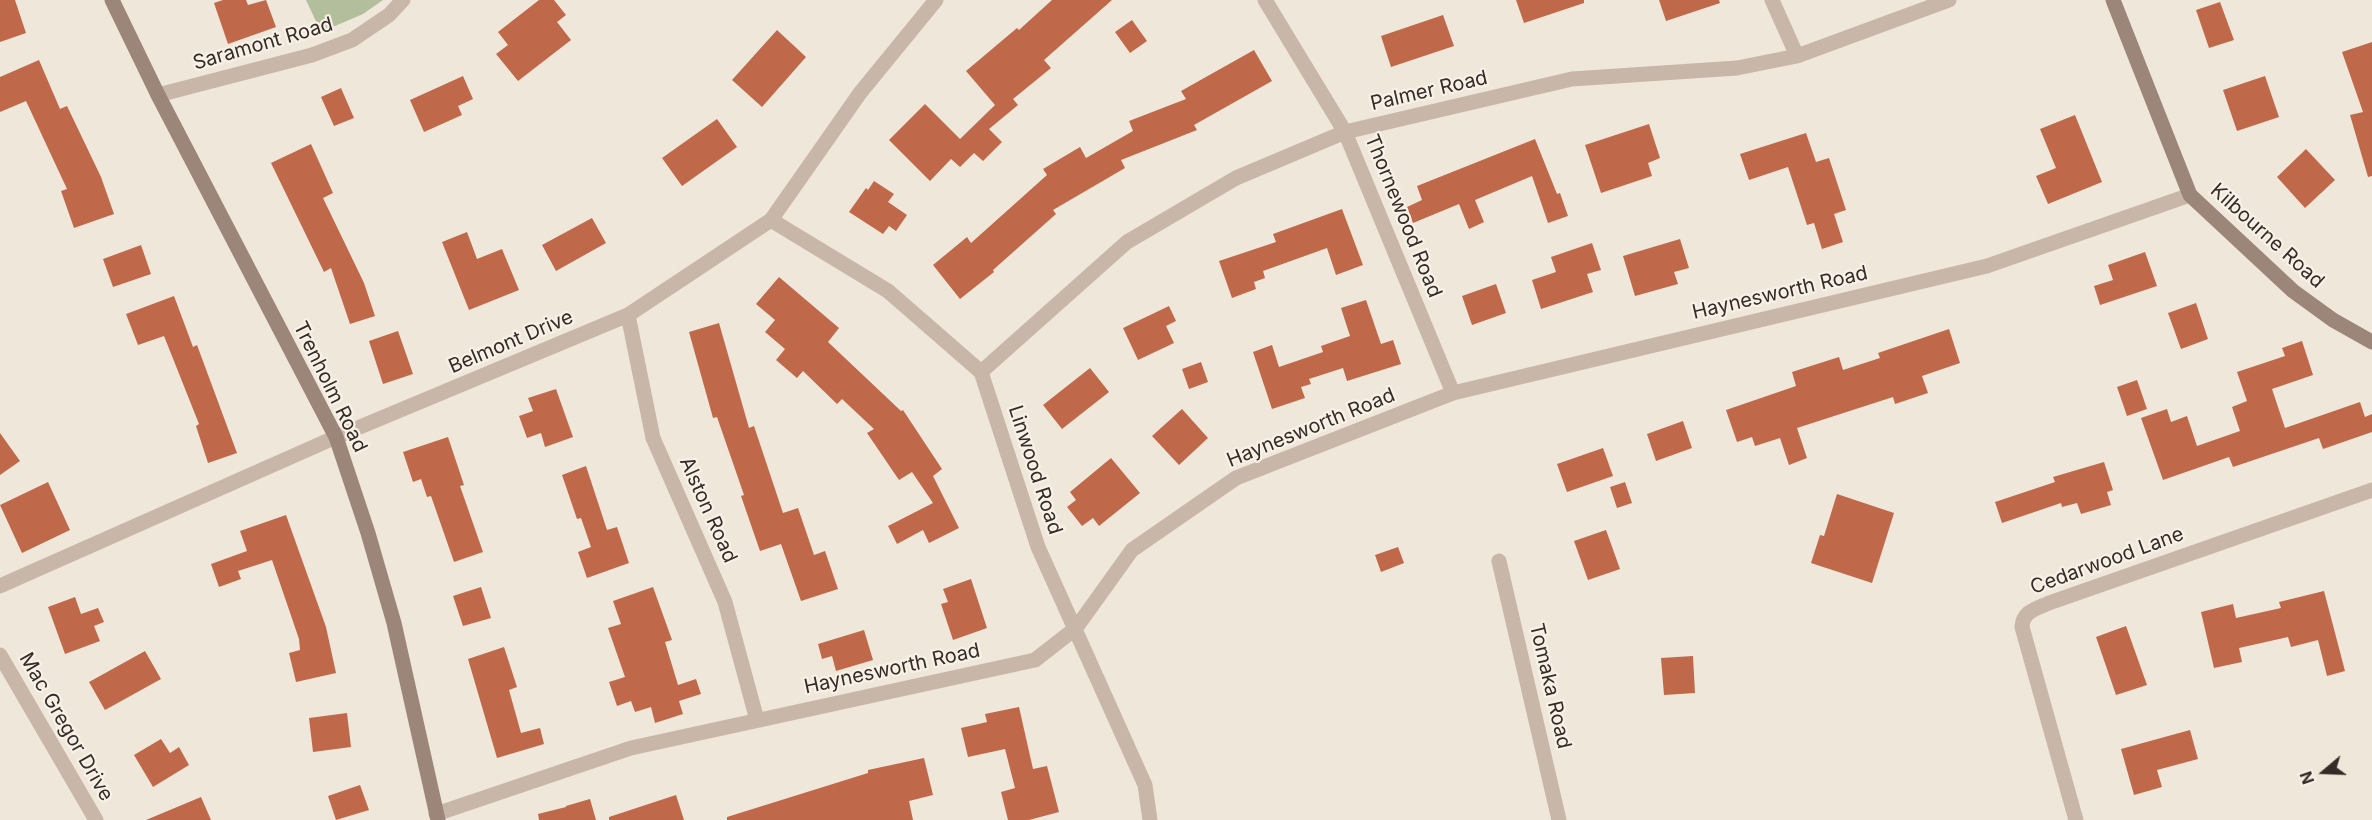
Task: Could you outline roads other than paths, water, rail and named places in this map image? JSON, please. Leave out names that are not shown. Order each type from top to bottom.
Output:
[{"type":"main road","name":"Trenholm Road","points":[[112,0],[158,95],[336,437],[368,533],[394,623],[437,817]]},
{"type":"main road","name":"Kilbourne Road","points":[[2113,0],[2190,195],[2293,291],[2333,320],[2372,342]]},
{"type":"street","name":"Saramont Road","points":[[158,95],[312,55],[352,40],[389,15],[403,0]]},
{"type":"street","name":"Belmont Drive","points":[[0,586],[336,437],[628,315],[771,220],[860,93],[936,0]]},
{"type":"street","name":"Thornewood Road","points":[[1265,0],[1345,132],[1453,393]]},
{"type":"street","points":[[1772,0],[1797,56]]},
{"type":"street","name":"Palmer Road","points":[[981,372],[1127,242],[1236,178],[1345,132],[1572,79],[1737,68],[1797,56],[1949,0]]},
{"type":"street","name":"Haynesworth Road","points":[[437,817],[631,748],[1035,660],[1076,628],[1132,550],[1236,478],[1453,393],[1986,266],[2190,195]]},
{"type":"street","points":[[771,220],[888,291],[981,372]]},
{"type":"street","name":"Alston Road","points":[[628,315],[653,438],[725,602],[757,720]]},
{"type":"street","name":"Linwood Road","points":[[981,372],[1038,547],[1145,785],[1150,820]]},
{"type":"street","name":"Cedarwood Lane","points":[[2076,820],[2022,627],[2022,618],[2027,613],[2049,603],[2372,490]]},
{"type":"street","name":"Tomaka Road","points":[[1499,561],[1559,820]]},
{"type":"street","name":"Mac Gregor Drive","points":[[0,655],[96,820]]}]
